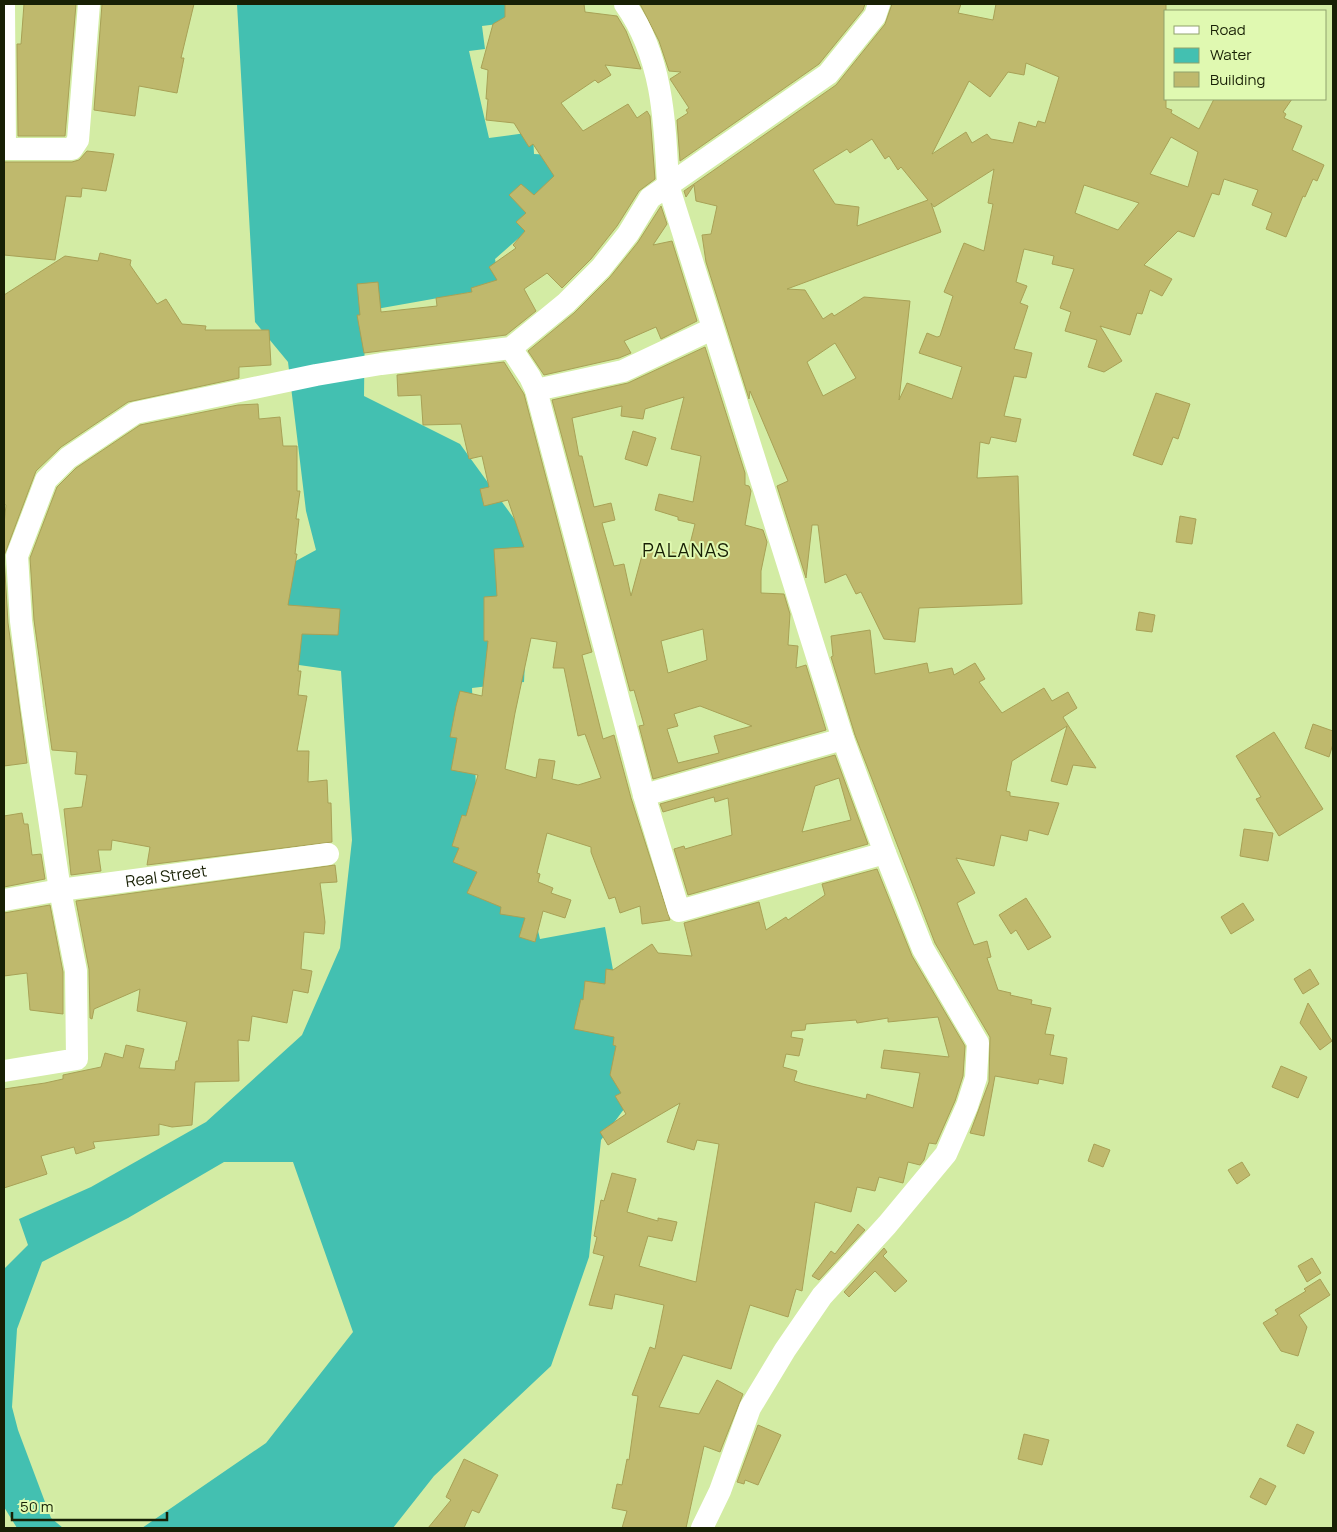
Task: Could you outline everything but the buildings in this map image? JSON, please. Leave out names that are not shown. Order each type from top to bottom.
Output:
[{"type":"street","points":[[4,4],[4,149],[72,149],[78,140],[89,4]]},
{"type":"street","points":[[625,4],[633,15],[652,56],[664,118],[668,186],[712,330],[844,739],[885,853],[924,949],[978,1043],[976,1078],[967,1106],[946,1154],[887,1225],[822,1296],[780,1358],[750,1408],[720,1491],[702,1528]]},
{"type":"street","points":[[4,1071],[77,1059],[76,971],[60,890],[32,708],[12,621],[10,555],[46,480],[68,458],[135,413],[265,384],[381,364],[511,348],[566,303],[601,268],[628,234],[650,198],[828,74],[875,16],[879,4]]},
{"type":"street","points":[[536,390],[623,372],[712,330]]},
{"type":"street","points":[[511,348],[536,390],[644,795],[678,911],[885,853]]},
{"type":"street","points":[[644,795],[844,739]]},
{"type":"street","name":"Real Street","points":[[4,900],[60,890],[328,854]]},
{"type":"water","points":[[237,4],[517,4],[521,21],[482,26],[485,49],[469,51],[489,138],[533,132],[534,154],[609,158],[495,259],[500,287],[365,311],[364,396],[460,444],[531,542],[524,682],[472,688],[477,814],[532,906],[540,939],[605,927],[636,1093],[601,1140],[589,1257],[551,1366],[434,1476],[393,1528],[142,1528],[266,1443],[353,1332],[293,1162],[224,1162],[128,1218],[42,1262],[17,1329],[12,1407],[18,1430],[51,1518],[63,1528],[17,1528],[4,1507],[4,1269],[28,1245],[19,1219],[91,1187],[206,1122],[302,1035],[340,948],[352,840],[341,671],[285,663],[283,568],[316,550],[306,511],[288,362],[255,322]]},
{"type":"district","name":"PALANAS","points":[[686,550]]}]
